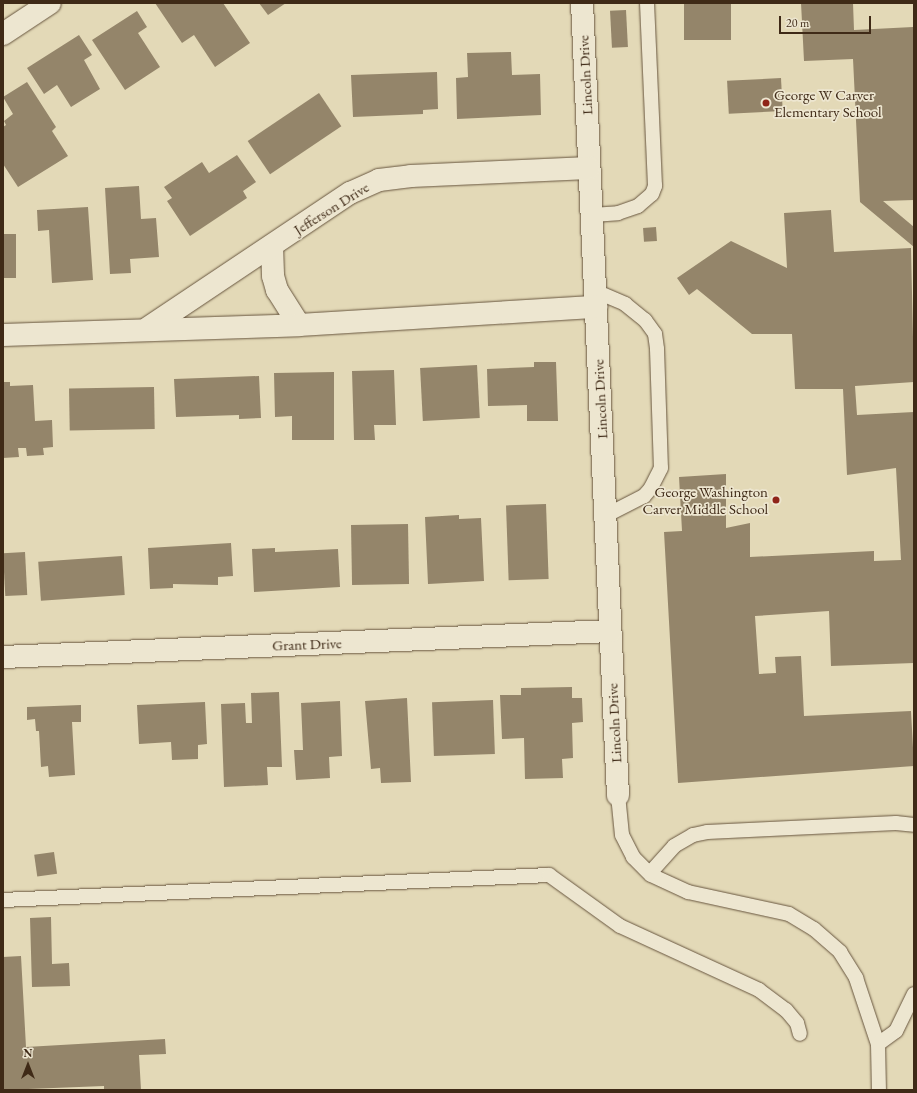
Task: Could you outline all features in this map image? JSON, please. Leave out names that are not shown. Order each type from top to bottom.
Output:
[{"type":"street","points":[[3,34],[50,3]]},
{"type":"street","name":"Lincoln Drive","points":[[582,3],[618,795]]},
{"type":"street","name":"Jefferson Drive","points":[[148,328],[350,193],[379,180],[411,176],[589,168]]},
{"type":"street","points":[[272,246],[273,276],[277,290],[299,325]]},
{"type":"street","points":[[3,335],[148,328],[299,325],[595,299]]},
{"type":"street","name":"Grant Drive","points":[[3,657],[610,630]]},
{"type":"lane","points":[[592,215],[618,213],[638,206],[652,194],[655,186],[647,3]]},
{"type":"lane","points":[[595,299],[625,304],[652,328],[657,342],[662,458],[658,477],[651,488],[635,501],[605,516]]},
{"type":"lane","points":[[618,795],[622,835],[633,858],[650,873],[688,892],[775,910],[814,929],[840,952],[856,978],[878,1044],[879,1090]]},
{"type":"lane","points":[[650,873],[678,843],[693,835],[712,831],[896,823],[914,825]]},
{"type":"lane","points":[[3,900],[549,875],[620,926],[759,990],[786,1010],[797,1023],[800,1034]]},
{"type":"lane","points":[[878,1044],[896,1031],[914,994]]},
{"type":"building","points":[[155,3],[223,3],[250,43],[215,67],[194,35],[182,43]]},
{"type":"building","points":[[259,3],[286,3],[268,15]]},
{"type":"building","points":[[684,3],[731,3],[731,40],[684,40]]},
{"type":"building","points":[[801,3],[853,3],[854,30],[913,27],[914,200],[883,201],[914,227],[914,247],[860,202],[853,59],[804,61]]},
{"type":"building","points":[[626,10],[628,47],[612,48],[610,11]]},
{"type":"building","points":[[137,11],[147,27],[138,33],[160,67],[125,90],[92,40]]},
{"type":"building","points":[[79,35],[92,55],[84,60],[100,89],[71,107],[57,85],[44,94],[27,68]]},
{"type":"building","points":[[511,52],[512,75],[540,74],[541,115],[457,119],[456,78],[468,77],[467,53]]},
{"type":"building","points":[[437,72],[438,109],[423,110],[423,114],[353,117],[351,75]]},
{"type":"building","points":[[781,78],[783,111],[729,114],[727,81]]},
{"type":"building","points":[[27,82],[56,127],[52,131],[68,156],[18,187],[3,164],[3,127],[6,125],[4,121],[13,114],[3,97]]},
{"type":"building","points":[[319,93],[341,126],[270,174],[248,141]]},
{"type":"building","points":[[237,155],[256,182],[243,191],[247,198],[190,236],[167,201],[172,198],[164,187],[202,162],[209,173]]},
{"type":"building","points":[[139,186],[141,219],[156,218],[159,257],[130,259],[131,273],[110,274],[105,188]]},
{"type":"building","points":[[88,207],[93,280],[52,283],[49,230],[38,231],[37,210]]},
{"type":"building","points":[[831,210],[834,252],[911,248],[914,382],[855,386],[857,415],[914,412],[914,663],[831,666],[829,611],[755,616],[759,674],[776,673],[775,657],[801,656],[804,716],[911,711],[914,766],[678,783],[664,532],[682,531],[679,477],[726,474],[726,528],[750,523],[750,557],[874,551],[874,561],[901,560],[896,468],[847,475],[843,389],[795,389],[792,334],[752,334],[697,289],[689,295],[677,278],[731,241],[787,268],[784,213]]},
{"type":"building","points":[[656,227],[657,241],[644,242],[643,228]]},
{"type":"building","points":[[3,234],[16,234],[16,278],[3,278]]},
{"type":"building","points":[[534,362],[556,362],[558,421],[527,421],[527,405],[488,406],[487,369],[534,367]]},
{"type":"building","points":[[477,365],[480,418],[423,421],[420,368]]},
{"type":"building","points":[[394,370],[396,425],[374,425],[375,440],[354,440],[352,371]]},
{"type":"building","points":[[334,372],[334,440],[292,440],[292,416],[275,417],[274,373]]},
{"type":"building","points":[[259,376],[261,418],[239,419],[239,415],[176,417],[174,379]]},
{"type":"building","points":[[3,382],[10,382],[10,386],[33,385],[35,421],[52,420],[53,447],[43,448],[44,455],[27,456],[26,448],[18,448],[19,457],[3,458]]},
{"type":"building","points":[[154,387],[155,429],[70,430],[69,388]]},
{"type":"building","points":[[546,504],[549,579],[509,580],[506,505]]},
{"type":"building","points":[[459,515],[459,519],[481,518],[484,581],[428,584],[425,517]]},
{"type":"building","points":[[408,524],[409,584],[352,585],[351,525]]},
{"type":"building","points":[[231,543],[233,576],[218,577],[218,585],[173,584],[173,588],[150,589],[148,548]]},
{"type":"building","points":[[275,548],[275,552],[338,549],[340,587],[254,592],[252,549]]},
{"type":"building","points":[[25,552],[27,595],[5,596],[3,553]]},
{"type":"building","points":[[122,556],[125,595],[41,601],[38,562]]},
{"type":"building","points":[[572,687],[572,698],[582,698],[583,722],[572,723],[573,758],[562,759],[563,778],[525,779],[524,738],[502,739],[500,695],[521,695],[521,688]]},
{"type":"building","points":[[279,692],[282,767],[267,767],[268,785],[224,787],[221,704],[245,703],[246,723],[252,723],[251,693]]},
{"type":"building","points":[[407,698],[411,782],[381,783],[380,768],[371,769],[365,701]]},
{"type":"building","points":[[493,700],[495,754],[434,756],[432,702]]},
{"type":"building","points":[[340,701],[342,756],[329,757],[330,778],[296,780],[294,750],[303,750],[301,703]]},
{"type":"building","points":[[205,702],[207,744],[198,745],[198,759],[172,760],[171,742],[139,744],[137,705]]},
{"type":"building","points":[[81,705],[81,722],[72,722],[75,775],[49,777],[48,766],[41,767],[39,731],[36,731],[35,719],[27,720],[27,707]]},
{"type":"building","points":[[54,852],[57,874],[37,877],[34,855]]},
{"type":"building","points":[[51,917],[52,964],[69,963],[70,986],[32,987],[30,918]]},
{"type":"building","points":[[21,956],[26,1047],[165,1039],[166,1054],[139,1055],[141,1090],[104,1090],[104,1086],[3,1090],[3,957]]},
{"type":"place","name":"George W Carver Elementary School","points":[[766,103]]},
{"type":"place","name":"George Washington Carver Middle School","points":[[776,500]]}]
